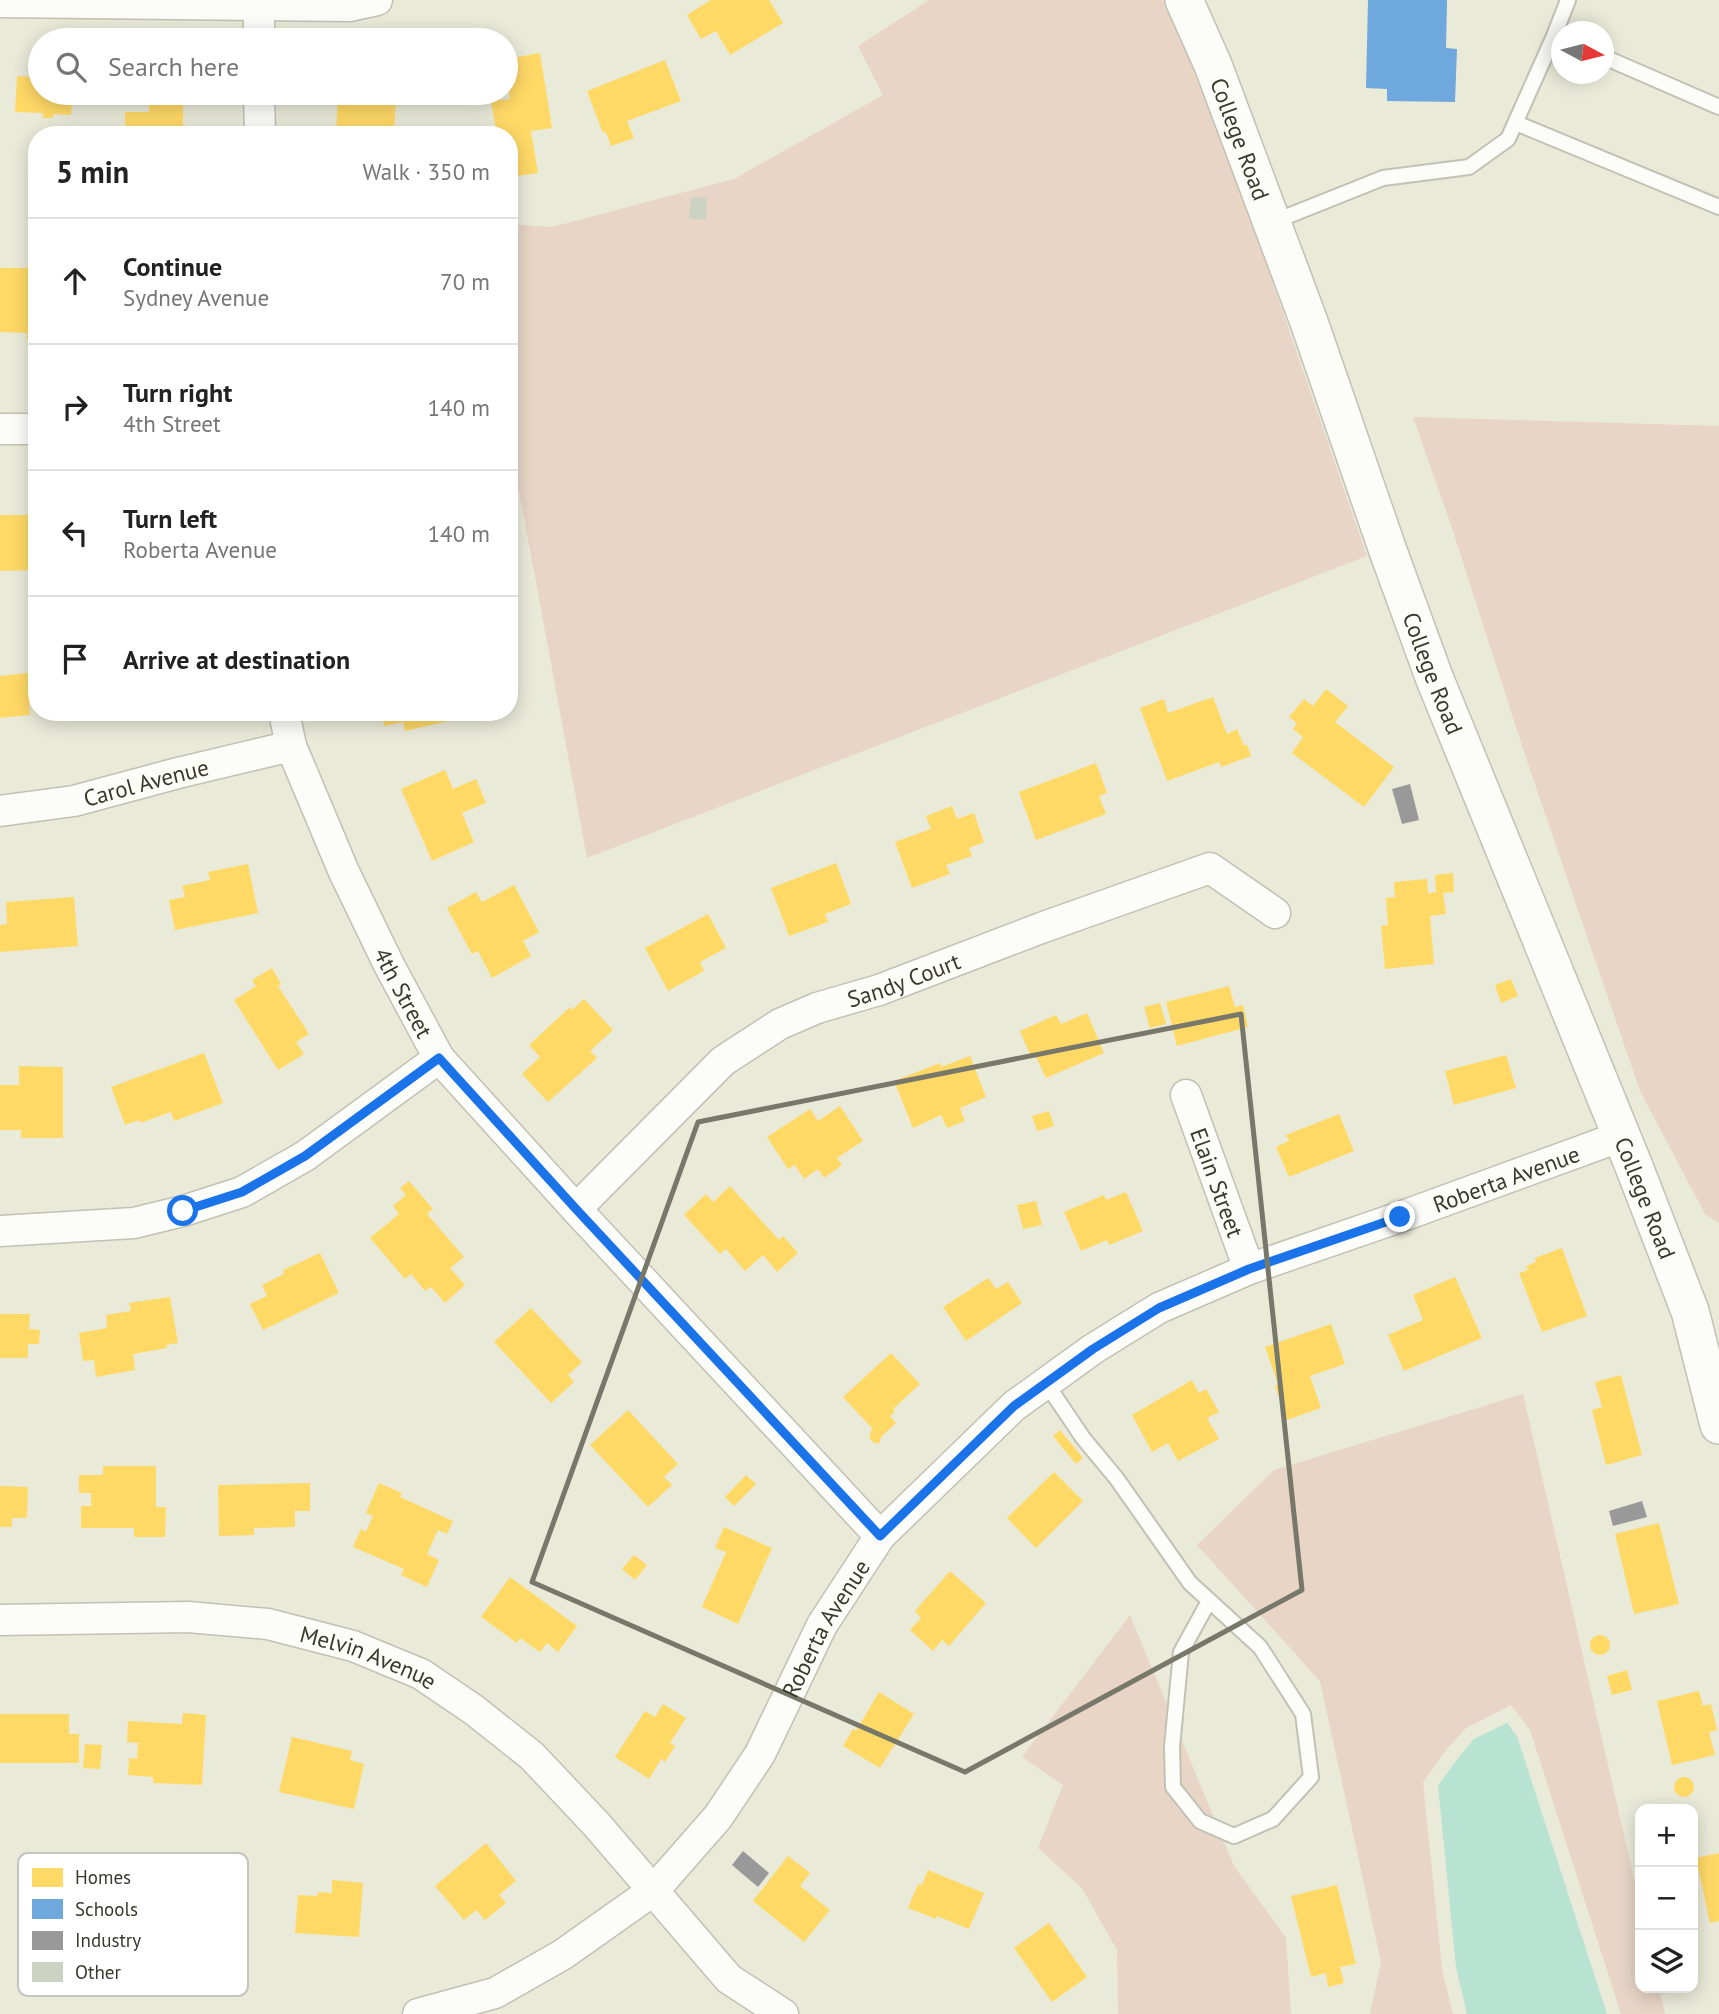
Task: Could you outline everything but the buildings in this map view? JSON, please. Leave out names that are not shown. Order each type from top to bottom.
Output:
[{"type":"street","points":[[0,2],[349,6],[377,0]]},
{"type":"street","name":"College Road","points":[[1184,0],[1213,65],[1272,222],[1434,677],[1622,1136],[1704,1309],[1719,1425]]},
{"type":"street","points":[[259,6],[259,28]]},
{"type":"street","points":[[259,105],[260,126]]},
{"type":"street","points":[[0,429],[28,429]]},
{"type":"street","name":"4th Street","points":[[286,721],[291,746],[344,872],[389,965],[439,1058],[880,1536]]},
{"type":"street","name":"Carol Avenue","points":[[0,811],[74,801],[291,746]]},
{"type":"street","name":"Sandy Court","points":[[576,1209],[723,1061],[780,1024],[880,990],[1041,928],[1210,868],[1275,913]]},
{"type":"street","points":[[0,1231],[134,1223],[242,1192],[305,1156],[439,1058]]},
{"type":"street","name":"Elain Street","points":[[1186,1095],[1249,1269]]},
{"type":"street","name":"Roberta Avenue","points":[[418,2014],[495,1993],[562,1955],[654,1890],[718,1816],[760,1754],[822,1625],[880,1536],[1014,1406],[1093,1349],[1159,1308],[1249,1269],[1622,1136]]},
{"type":"street","name":"Melvin Avenue","points":[[0,1620],[188,1617],[268,1624],[352,1646],[421,1674],[474,1710],[532,1756],[654,1890],[729,1979],[783,2014]]},
{"type":"lane","points":[[1562,21],[1568,0]]},
{"type":"lane","points":[[1272,222],[1383,178],[1469,167],[1508,139],[1551,52]]},
{"type":"lane","points":[[1614,61],[1719,107]]},
{"type":"lane","points":[[1516,123],[1719,207]]},
{"type":"lane","points":[[1046,1383],[1083,1438],[1117,1479],[1190,1583],[1260,1647],[1303,1714],[1311,1777],[1273,1819],[1234,1836],[1200,1821],[1173,1787],[1172,1747],[1181,1652],[1209,1601]]},
{"type":"highlighted area","points":[[1241,1014],[1302,1590],[965,1772],[532,1582],[698,1122]]},
{"type":"shaded area","points":[[929,0],[1165,0],[1237,179],[1367,556],[587,858],[518,485],[518,225],[552,227],[734,179],[883,95],[858,46]]},
{"type":"shaded area","points":[[1413,417],[1719,426],[1719,1223],[1705,1214],[1640,1091]]},
{"type":"shaded area","points":[[1523,1394],[1635,1883],[1635,1993],[1660,1993],[1665,2014],[1621,2014],[1530,1730],[1511,1705],[1466,1728],[1423,1782],[1442,1969],[1453,2014],[1370,2014],[1381,1962],[1320,1681],[1197,1545],[1274,1470]]},
{"type":"shaded area","points":[[1130,1615],[1234,1866],[1286,1938],[1291,2014],[1118,2014],[1117,1950],[1082,1888],[1038,1848],[1063,1785],[1022,1757]]},
{"type":"shaded area","points":[[1507,1723],[1517,1736],[1607,2014],[1467,2014],[1456,1967],[1438,1786],[1474,1739]]},
{"type":"route","points":[[183,1211],[242,1192],[305,1156],[439,1058],[880,1536],[1014,1406],[1093,1349],[1159,1308],[1249,1269],[1400,1217]]}]
